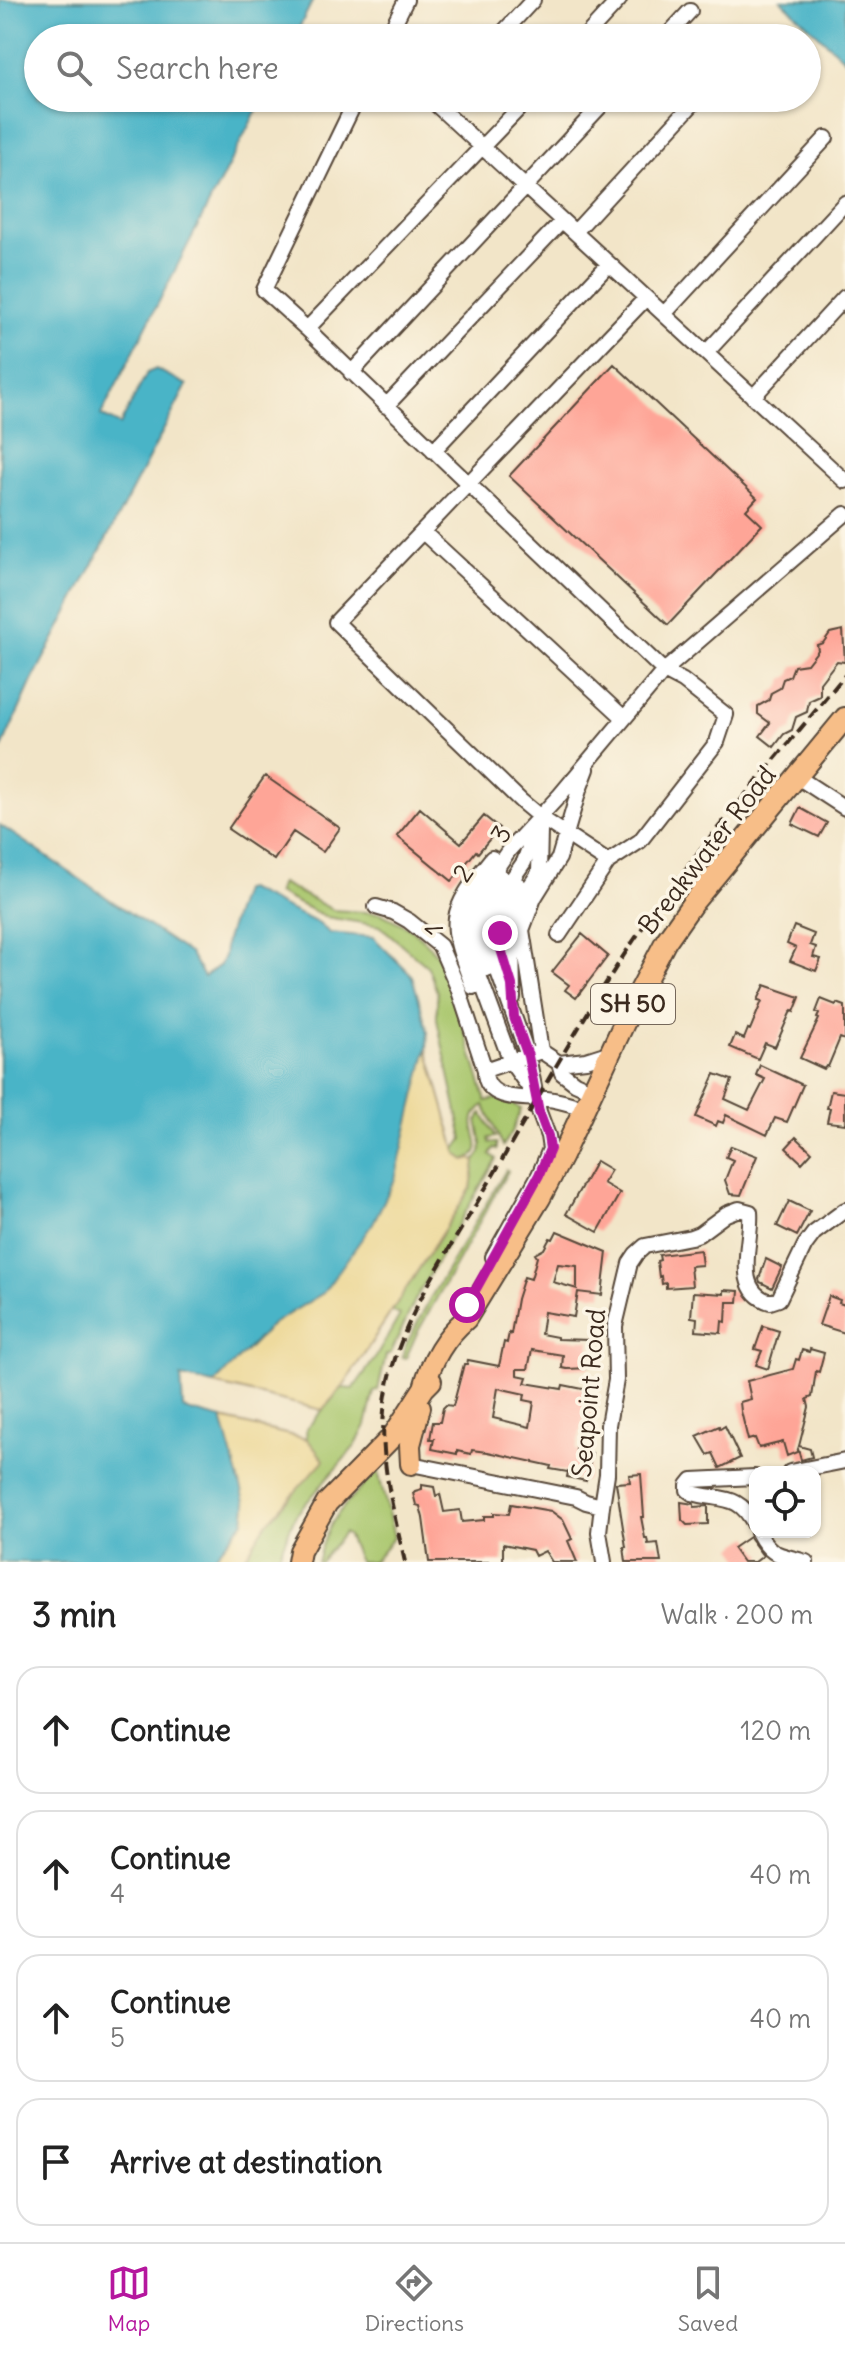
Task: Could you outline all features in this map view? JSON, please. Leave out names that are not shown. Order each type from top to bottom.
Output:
[{"type":"highway","name":"Breakwater Road","points":[[427,1384],[440,1372],[462,1336],[459,1325],[540,1198],[666,941],[692,904],[845,718]]},
{"type":"highway","points":[[411,1464],[410,1445],[427,1384]]},
{"type":"highway","name":"SH 50","points":[[298,1562],[300,1551],[327,1503],[393,1436],[427,1384]]},
{"type":"street","points":[[394,24],[406,0]]},
{"type":"street","points":[[511,24],[533,0]]},
{"type":"street","points":[[597,24],[619,0]]},
{"type":"street","points":[[678,24],[690,11]]},
{"type":"street","points":[[350,112],[264,290],[664,671],[683,681],[726,715],[717,742],[640,841],[608,862],[559,935]]},
{"type":"street","points":[[448,112],[753,397],[842,471]]},
{"type":"street","points":[[307,329],[516,112]]},
{"type":"street","points":[[351,373],[595,112]]},
{"type":"street","points":[[575,232],[685,112]]},
{"type":"street","points":[[664,314],[826,138]]},
{"type":"street","points":[[706,353],[845,203]]},
{"type":"street","points":[[386,406],[562,221]]},
{"type":"street","points":[[433,451],[609,264]]},
{"type":"street","points":[[753,397],[845,297]]},
{"type":"street","points":[[608,862],[522,802],[336,622],[646,298]]},
{"type":"street","points":[[514,1017],[491,952],[490,928],[503,892],[524,862],[540,817],[664,671],[845,514]]},
{"type":"street","points":[[423,532],[624,718]]},
{"type":"street","points":[[520,1058],[522,930],[534,898],[559,858],[579,790],[594,754]]},
{"type":"street","points":[[796,776],[845,808]]},
{"type":"street","points":[[459,1325],[550,1149],[538,1100],[520,1058],[512,985],[500,946],[503,918],[513,894],[532,867],[540,817]]},
{"type":"street","name":"1","points":[[538,1100],[520,1058],[462,956],[455,916],[468,889],[502,845],[540,817]]},
{"type":"street","name":"3","points":[[520,1058],[482,953],[478,928],[481,914],[495,886],[540,817]]},
{"type":"street","points":[[376,907],[409,921],[440,946],[458,988],[485,1070],[485,1082],[494,1091],[516,1098],[589,1100]]},
{"type":"street","points":[[485,1070],[520,1058],[559,1063],[586,1060],[611,1052]]},
{"type":"street","points":[[559,1063],[562,1073],[589,1100]]},
{"type":"street","name":"Seapoint Road","points":[[602,1506],[607,1474],[608,1425],[616,1380],[615,1326],[630,1263],[636,1254],[645,1246],[699,1234],[726,1214],[739,1209],[750,1212],[752,1226],[746,1272],[754,1293],[770,1302],[779,1299],[814,1233],[845,1210]]},
{"type":"street","points":[[820,1466],[845,1461]]},
{"type":"street","points":[[411,1464],[576,1497],[602,1506],[599,1532],[604,1562]]},
{"type":"street","points":[[749,1477],[692,1480],[688,1490],[727,1499],[744,1506],[749,1515]]},
{"type":"street","points":[[761,1538],[776,1556],[806,1562]]},
{"type":"green space","points":[[281,883],[333,910],[380,913],[408,927],[438,956],[448,977],[486,1101],[498,1098],[521,1108],[503,1146],[484,1105],[473,1121],[476,1151],[465,1160],[457,1154],[456,1149],[463,1139],[437,1020],[437,992],[428,967],[380,926],[326,917],[277,893]]},
{"type":"green space","points":[[482,1113],[496,1137],[489,1138],[490,1143],[497,1143],[497,1149],[494,1148],[490,1154],[496,1159],[416,1298],[391,1353],[386,1355],[378,1390],[374,1392],[366,1425],[356,1445],[295,1516],[276,1562],[242,1562],[266,1524],[323,1460],[307,1439],[306,1429],[342,1388],[353,1389],[376,1357],[400,1315],[392,1311],[471,1188],[475,1161],[481,1152],[477,1121]]},
{"type":"green space","points":[[506,1170],[406,1358],[402,1357],[431,1297]]},
{"type":"green space","points":[[378,1471],[394,1537],[373,1562],[359,1562],[344,1533],[317,1562],[333,1522]]},
{"type":"sand","points":[[427,1048],[457,1154],[465,1160],[472,1158],[475,1161],[471,1188],[342,1388],[322,1410],[214,1384],[272,1324],[323,1293],[413,1098]]},
{"type":"sand","points":[[222,1419],[307,1439],[324,1460],[266,1524],[242,1562],[210,1562],[244,1521],[246,1505]]},
{"type":"water","points":[[0,0],[313,0],[301,24],[24,24],[24,112],[256,112],[101,415],[120,425],[147,373],[156,369],[187,385],[32,681],[0,752]]},
{"type":"water","points":[[781,0],[845,0],[845,60],[821,38],[821,24],[807,24]]},
{"type":"water","points":[[0,825],[190,954],[204,977],[220,965],[224,956],[242,890],[247,889],[318,923],[330,933],[373,937],[412,976],[428,1032],[427,1048],[395,1179],[373,1223],[323,1293],[272,1324],[214,1384],[181,1377],[183,1409],[222,1419],[246,1505],[244,1521],[210,1562],[0,1562]]},
{"type":"building","points":[[614,364],[757,498],[746,510],[762,525],[668,625],[509,476]]},
{"type":"building","points":[[843,630],[845,662],[837,661],[820,683],[820,696],[809,701],[807,712],[796,717],[792,730],[784,734],[774,747],[760,736],[770,723],[758,714],[758,706],[780,688],[794,666],[807,664],[818,650],[817,645],[823,643],[830,633]]},
{"type":"building","points":[[265,776],[340,828],[323,852],[293,832],[274,860],[228,829]]},
{"type":"building","points":[[420,808],[461,843],[484,816],[499,828],[452,881],[397,836]]},
{"type":"building","points":[[800,808],[827,823],[819,837],[792,824]]},
{"type":"building","points":[[794,926],[814,934],[810,945],[816,947],[813,957],[821,959],[816,971],[790,961],[796,948],[787,944]]},
{"type":"building","points":[[582,934],[608,956],[576,998],[565,990],[569,985],[552,972]]},
{"type":"building","points":[[765,985],[800,997],[775,1047],[765,1043],[758,1059],[730,1047],[735,1035],[744,1039],[750,1030]]},
{"type":"building","points":[[821,999],[845,1006],[845,1040],[840,1038],[828,1067],[824,1069],[800,1058],[819,1019],[816,1012]]},
{"type":"building","points":[[760,1065],[803,1085],[787,1122],[775,1118],[767,1135],[726,1115],[723,1123],[718,1121],[716,1126],[696,1117],[715,1074],[732,1080],[725,1099],[749,1110],[765,1079],[756,1075]]},
{"type":"building","points":[[831,1091],[845,1093],[845,1124],[827,1122]]},
{"type":"building","points":[[796,1137],[812,1152],[802,1163],[786,1148]]},
{"type":"building","points":[[731,1146],[757,1156],[741,1195],[730,1194],[725,1180],[733,1160],[726,1157]]},
{"type":"building","points":[[596,1161],[611,1170],[603,1183],[620,1193],[598,1232],[566,1214]]},
{"type":"building","points":[[789,1201],[810,1211],[797,1236],[777,1226]]},
{"type":"building","points":[[557,1231],[607,1252],[602,1295],[578,1292],[574,1317],[544,1312],[541,1334],[557,1339],[590,1340],[589,1368],[562,1368],[563,1355],[532,1350],[528,1369],[517,1369],[517,1375],[527,1377],[525,1383],[588,1390],[585,1402],[594,1404],[591,1415],[585,1414],[576,1450],[592,1453],[586,1481],[567,1477],[568,1472],[550,1469],[551,1466],[488,1452],[472,1450],[471,1454],[457,1451],[457,1454],[432,1449],[434,1439],[430,1439],[433,1422],[440,1422],[446,1405],[453,1406],[464,1364],[468,1360],[499,1366],[504,1342],[507,1343],[511,1334],[524,1277],[531,1279],[537,1257],[535,1254],[544,1249],[550,1238],[553,1239]],"holes":[[[558,1264],[577,1266],[577,1289],[553,1282]],[[498,1388],[525,1394],[524,1400],[534,1402],[530,1427],[493,1418]]]},
{"type":"building","points":[[700,1250],[702,1265],[690,1266],[692,1286],[666,1288],[666,1283],[662,1284],[657,1261],[660,1260],[659,1255]]},
{"type":"building","points":[[766,1259],[782,1267],[772,1288],[759,1279]]},
{"type":"building","points":[[724,1290],[739,1291],[738,1302],[727,1302],[726,1322],[722,1321],[721,1333],[696,1331],[697,1318],[691,1317],[693,1292],[724,1294]]},
{"type":"building","points":[[829,1296],[845,1305],[845,1333],[819,1325]]},
{"type":"building","points":[[763,1326],[779,1331],[768,1369],[756,1365],[762,1351],[755,1349]]},
{"type":"building","points":[[810,1349],[824,1353],[819,1372],[816,1371],[812,1397],[807,1399],[809,1407],[799,1446],[810,1449],[812,1457],[801,1460],[798,1449],[787,1456],[783,1442],[759,1448],[755,1438],[748,1440],[741,1411],[740,1402],[751,1399],[747,1381],[793,1369],[802,1350],[809,1352]]},
{"type":"building","points":[[719,1426],[720,1429],[725,1426],[740,1458],[720,1468],[713,1453],[708,1455],[697,1436]]},
{"type":"building","points":[[641,1474],[644,1517],[641,1517],[645,1538],[648,1544],[658,1543],[661,1562],[626,1562],[616,1483],[630,1482],[629,1475]]},
{"type":"building","points":[[422,1485],[434,1487],[436,1496],[440,1494],[444,1512],[460,1510],[462,1522],[484,1520],[484,1516],[494,1516],[494,1513],[509,1514],[511,1504],[551,1511],[563,1520],[572,1539],[568,1541],[577,1562],[552,1562],[545,1551],[535,1556],[532,1550],[503,1544],[503,1562],[429,1562],[423,1518],[413,1493],[422,1489]]},
{"type":"building","points":[[681,1502],[694,1504],[694,1507],[708,1506],[708,1524],[687,1525],[682,1520]]},
{"type":"building","points":[[749,1537],[763,1556],[755,1562],[743,1562],[733,1548]]},
{"type":"railway","points":[[405,1562],[388,1482],[383,1422],[391,1372],[411,1317],[576,1032],[634,940],[710,838],[845,675]]},
{"type":"route","points":[[467,1305],[539,1175],[550,1149],[528,1056],[514,1017],[512,985],[500,946],[500,933]]}]
